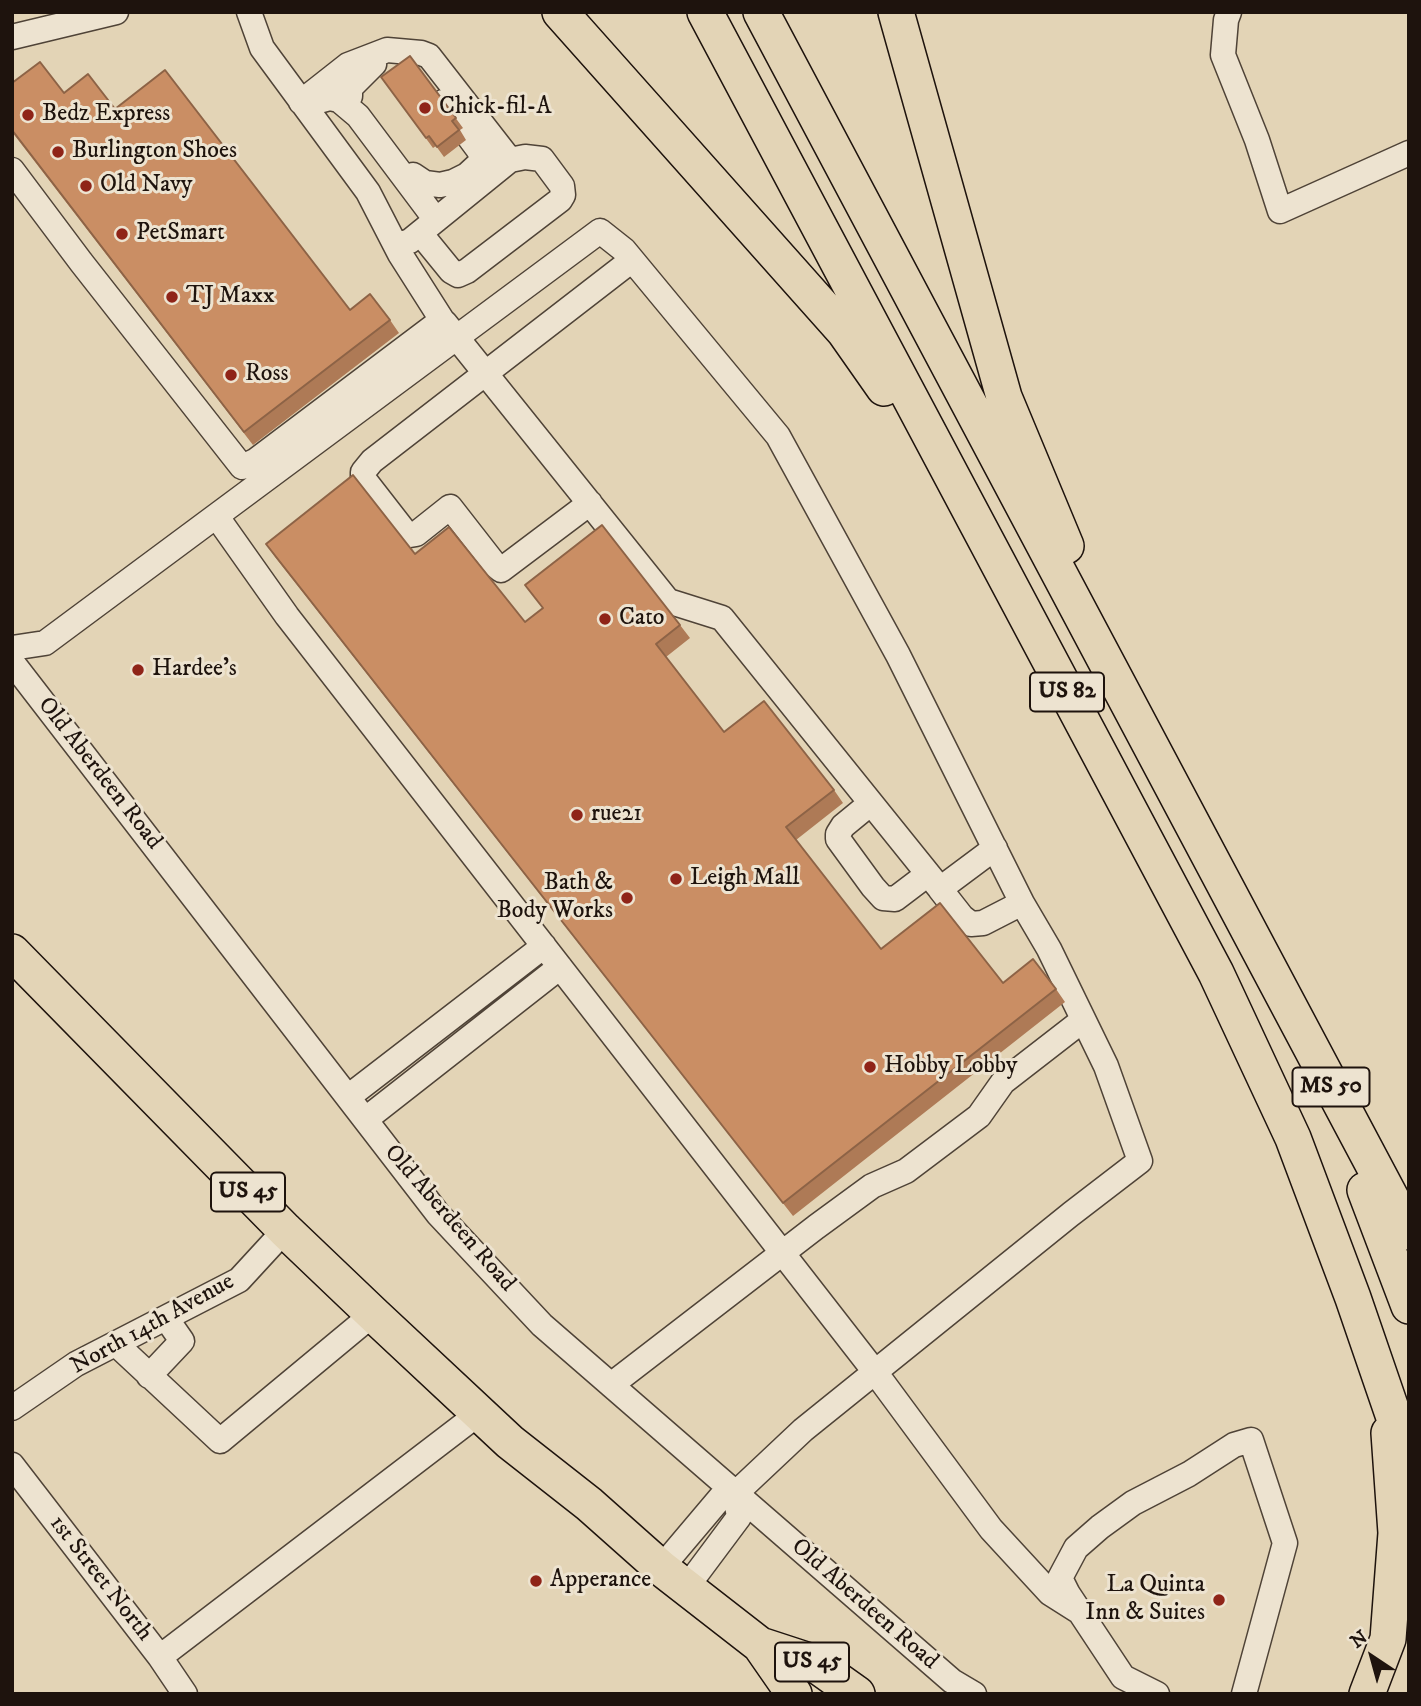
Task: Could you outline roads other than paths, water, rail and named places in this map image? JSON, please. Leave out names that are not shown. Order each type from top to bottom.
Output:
[{"type":"highway","points":[[560,12],[844,331],[974,515]]},
{"type":"highway","name":"US 82","points":[[705,12],[1222,986],[1293,1138],[1409,1461]]},
{"type":"highway","name":"US 82","points":[[761,12],[1254,941],[1354,1159],[1409,1306]]},
{"type":"highway","points":[[896,12],[1004,397],[1124,696]]},
{"type":"highway","name":"MS 50","points":[[1254,941],[1409,1233]]},
{"type":"highway","name":"US 45","points":[[12,952],[285,1230],[478,1414],[589,1504],[674,1578],[760,1645],[794,1694]]},
{"type":"highway","points":[[1367,1694],[1388,1639],[1396,1533],[1386,1391]]},
{"type":"highway","name":"US 45","points":[[760,1645],[812,1662],[858,1694]]},
{"type":"street","points":[[12,37],[89,16],[116,12]]},
{"type":"street","points":[[249,12],[262,48],[368,192],[396,246],[449,328],[668,600],[722,618],[962,917],[971,924],[983,923],[1022,903]]},
{"type":"street","points":[[1228,16],[1223,55],[1257,140],[1280,211],[1409,153]]},
{"type":"street","points":[[304,105],[348,65],[387,50],[403,50],[429,56],[510,160]]},
{"type":"street","points":[[344,98],[413,176],[425,183],[440,185],[463,177],[480,163],[482,156],[403,50]]},
{"type":"street","points":[[344,98],[350,88],[374,64],[372,57]]},
{"type":"street","points":[[304,105],[344,98]]},
{"type":"street","points":[[344,98],[428,227],[451,271],[458,275],[467,271],[560,200],[563,195],[562,186],[542,159],[525,157],[510,160],[428,227],[410,241],[396,246]]},
{"type":"street","points":[[12,170],[242,467],[255,461],[449,328],[600,231],[624,250],[778,436],[898,654],[1106,1066],[1140,1161],[1070,1214],[803,1430],[735,1494],[739,1517],[674,1578]]},
{"type":"street","points":[[590,503],[502,570],[450,507],[416,534],[405,532],[363,478],[363,472],[372,461],[632,260]]},
{"type":"street","points":[[13,662],[45,643],[216,517],[449,328]]},
{"type":"street","points":[[216,517],[287,616],[875,1371],[991,1529],[1050,1593],[1080,1612]]},
{"type":"street","name":"Old Aberdeen Road","points":[[13,662],[438,1214],[542,1325],[953,1681],[974,1694]]},
{"type":"street","points":[[871,803],[843,826],[838,839],[883,898],[895,899],[935,882],[995,848]]},
{"type":"street","points":[[348,1097],[544,946]]},
{"type":"street","points":[[366,1119],[560,967]]},
{"type":"street","points":[[611,1385],[872,1186],[906,1171],[979,1116],[1003,1082],[1083,1020]]},
{"type":"street","name":"North 14th Avenue","points":[[12,1408],[76,1364],[239,1280],[285,1230]]},
{"type":"street","points":[[116,1344],[220,1441],[373,1314]]},
{"type":"street","points":[[149,1376],[182,1341],[166,1318]]},
{"type":"street","points":[[160,1657],[478,1414]]},
{"type":"street","points":[[1157,1694],[1118,1685],[1060,1578],[1076,1548],[1132,1503],[1189,1474],[1234,1444],[1251,1440],[1285,1543],[1244,1694]]},
{"type":"street","name":"1st Street North","points":[[12,1465],[160,1657],[184,1694]]},
{"type":"place","name":"Chick-fil-A","points":[[425,108]]},
{"type":"place","name":"Bedz Express","points":[[28,115]]},
{"type":"place","name":"Burlington Shoes","points":[[58,152]]},
{"type":"place","name":"Old Navy","points":[[86,186]]},
{"type":"place","name":"PetSmart","points":[[122,234]]},
{"type":"place","name":"TJ Maxx","points":[[172,297]]},
{"type":"place","name":"Ross","points":[[231,375]]},
{"type":"place","name":"Cato","points":[[605,619]]},
{"type":"place","name":"Hardee's","points":[[138,670]]},
{"type":"place","name":"rue21","points":[[577,815]]},
{"type":"place","name":"Leigh Mall","points":[[676,879]]},
{"type":"place","name":"Bath & Body Works","points":[[627,898]]},
{"type":"place","name":"Hobby Lobby","points":[[870,1067]]},
{"type":"place","name":"Apperance","points":[[536,1581]]},
{"type":"place","name":"La Quinta Inn & Suites","points":[[1219,1600]]}]
